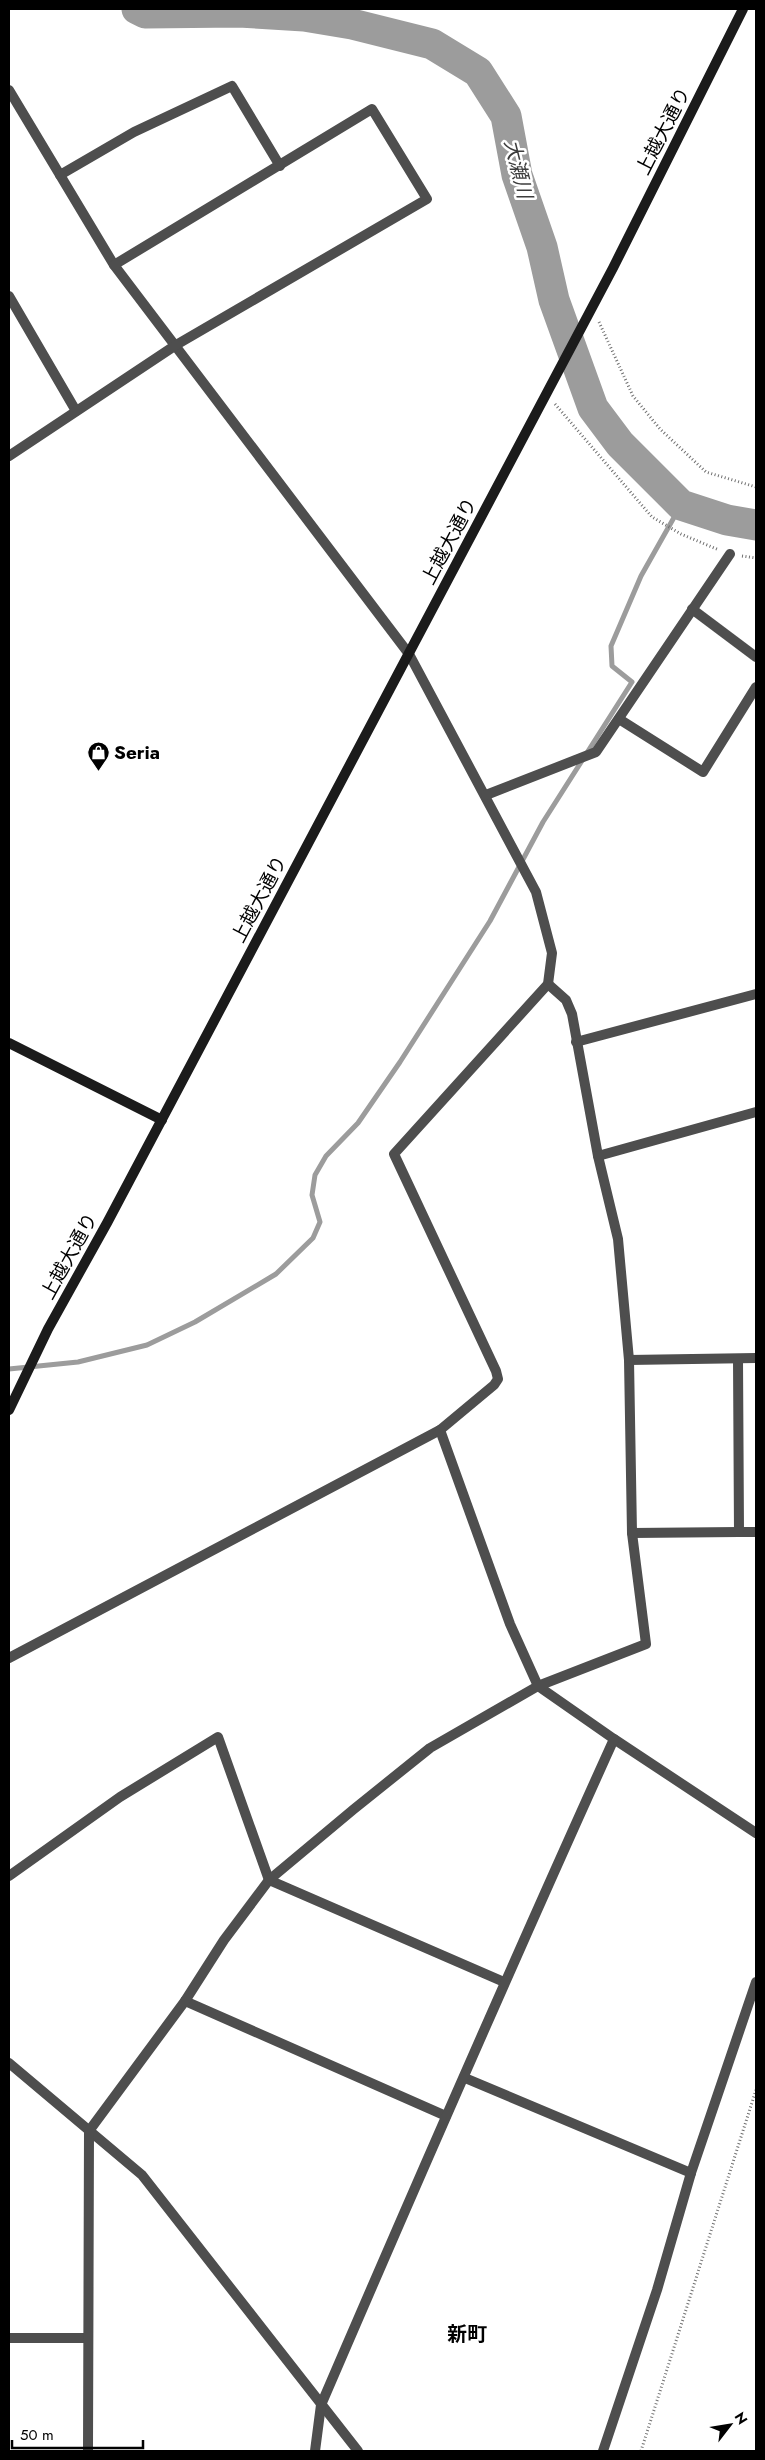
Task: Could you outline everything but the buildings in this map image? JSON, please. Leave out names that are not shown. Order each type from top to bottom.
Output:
[{"type":"main road","name":"上越大通り","points":[[9,1410],[48,1330],[162,1120],[591,306],[613,268],[743,9]]},
{"type":"main road","points":[[9,1043],[162,1120]]},
{"type":"street","points":[[60,175],[134,132],[232,86],[280,166]]},
{"type":"street","points":[[9,90],[114,265],[409,654],[486,795],[536,892],[552,953],[548,984],[394,1154],[496,1371],[498,1380],[440,1430],[9,1658]]},
{"type":"street","points":[[9,456],[176,345],[426,199],[372,108],[280,166],[114,265]]},
{"type":"street","points":[[9,296],[76,411]]},
{"type":"street","points":[[486,795],[596,752],[730,554]]},
{"type":"street","points":[[692,610],[756,657]]},
{"type":"street","points":[[619,718],[703,772],[756,687]]},
{"type":"street","points":[[88,2451],[89,2131],[185,2001],[224,1940],[269,1880],[430,1748],[538,1686],[646,1644],[632,1533],[629,1360],[618,1239],[598,1156],[572,1014],[566,1000],[548,984]]},
{"type":"street","points":[[576,1042],[756,994]]},
{"type":"street","points":[[598,1156],[756,1112]]},
{"type":"street","points":[[629,1360],[756,1358]]},
{"type":"street","points":[[738,1359],[739,1532]]},
{"type":"street","points":[[440,1430],[510,1624],[538,1686],[614,1739],[756,1832]]},
{"type":"street","points":[[632,1533],[756,1532]]},
{"type":"street","points":[[9,1876],[120,1797],[218,1737],[269,1880],[504,1982]]},
{"type":"street","points":[[315,2451],[321,2405],[446,2116],[465,2078],[504,1982],[614,1739]]},
{"type":"street","points":[[603,2451],[657,2290],[691,2173],[756,1982]]},
{"type":"street","points":[[185,2001],[446,2116]]},
{"type":"street","points":[[9,2063],[142,2175],[358,2451]]},
{"type":"street","points":[[465,2078],[691,2173]]},
{"type":"street","points":[[9,2338],[88,2338]]},
{"type":"path","points":[[591,306],[633,396],[660,429],[706,472],[756,487]]},
{"type":"path","points":[[545,393],[652,517],[681,534],[730,554],[756,559]]},
{"type":"path","points":[[640,2451],[756,2090]]},
{"type":"waterway","name":"大瀬川","points":[[137,9],[145,13],[239,12],[304,16],[352,24],[432,44],[478,72],[506,116],[517,175],[542,247],[554,300],[593,408],[620,444],[681,505],[727,520],[756,525]]},
{"type":"waterway","points":[[9,1369],[78,1362],[147,1345],[195,1322],[276,1274],[313,1238],[320,1222],[312,1195],[315,1175],[326,1156],[358,1123],[400,1062],[490,921],[543,822],[632,682],[612,666],[611,646],[641,576],[681,505]]},
{"type":"place","name":"Seria","points":[[98,771]]},
{"type":"district","name":"新町","points":[[467,2334]]}]
